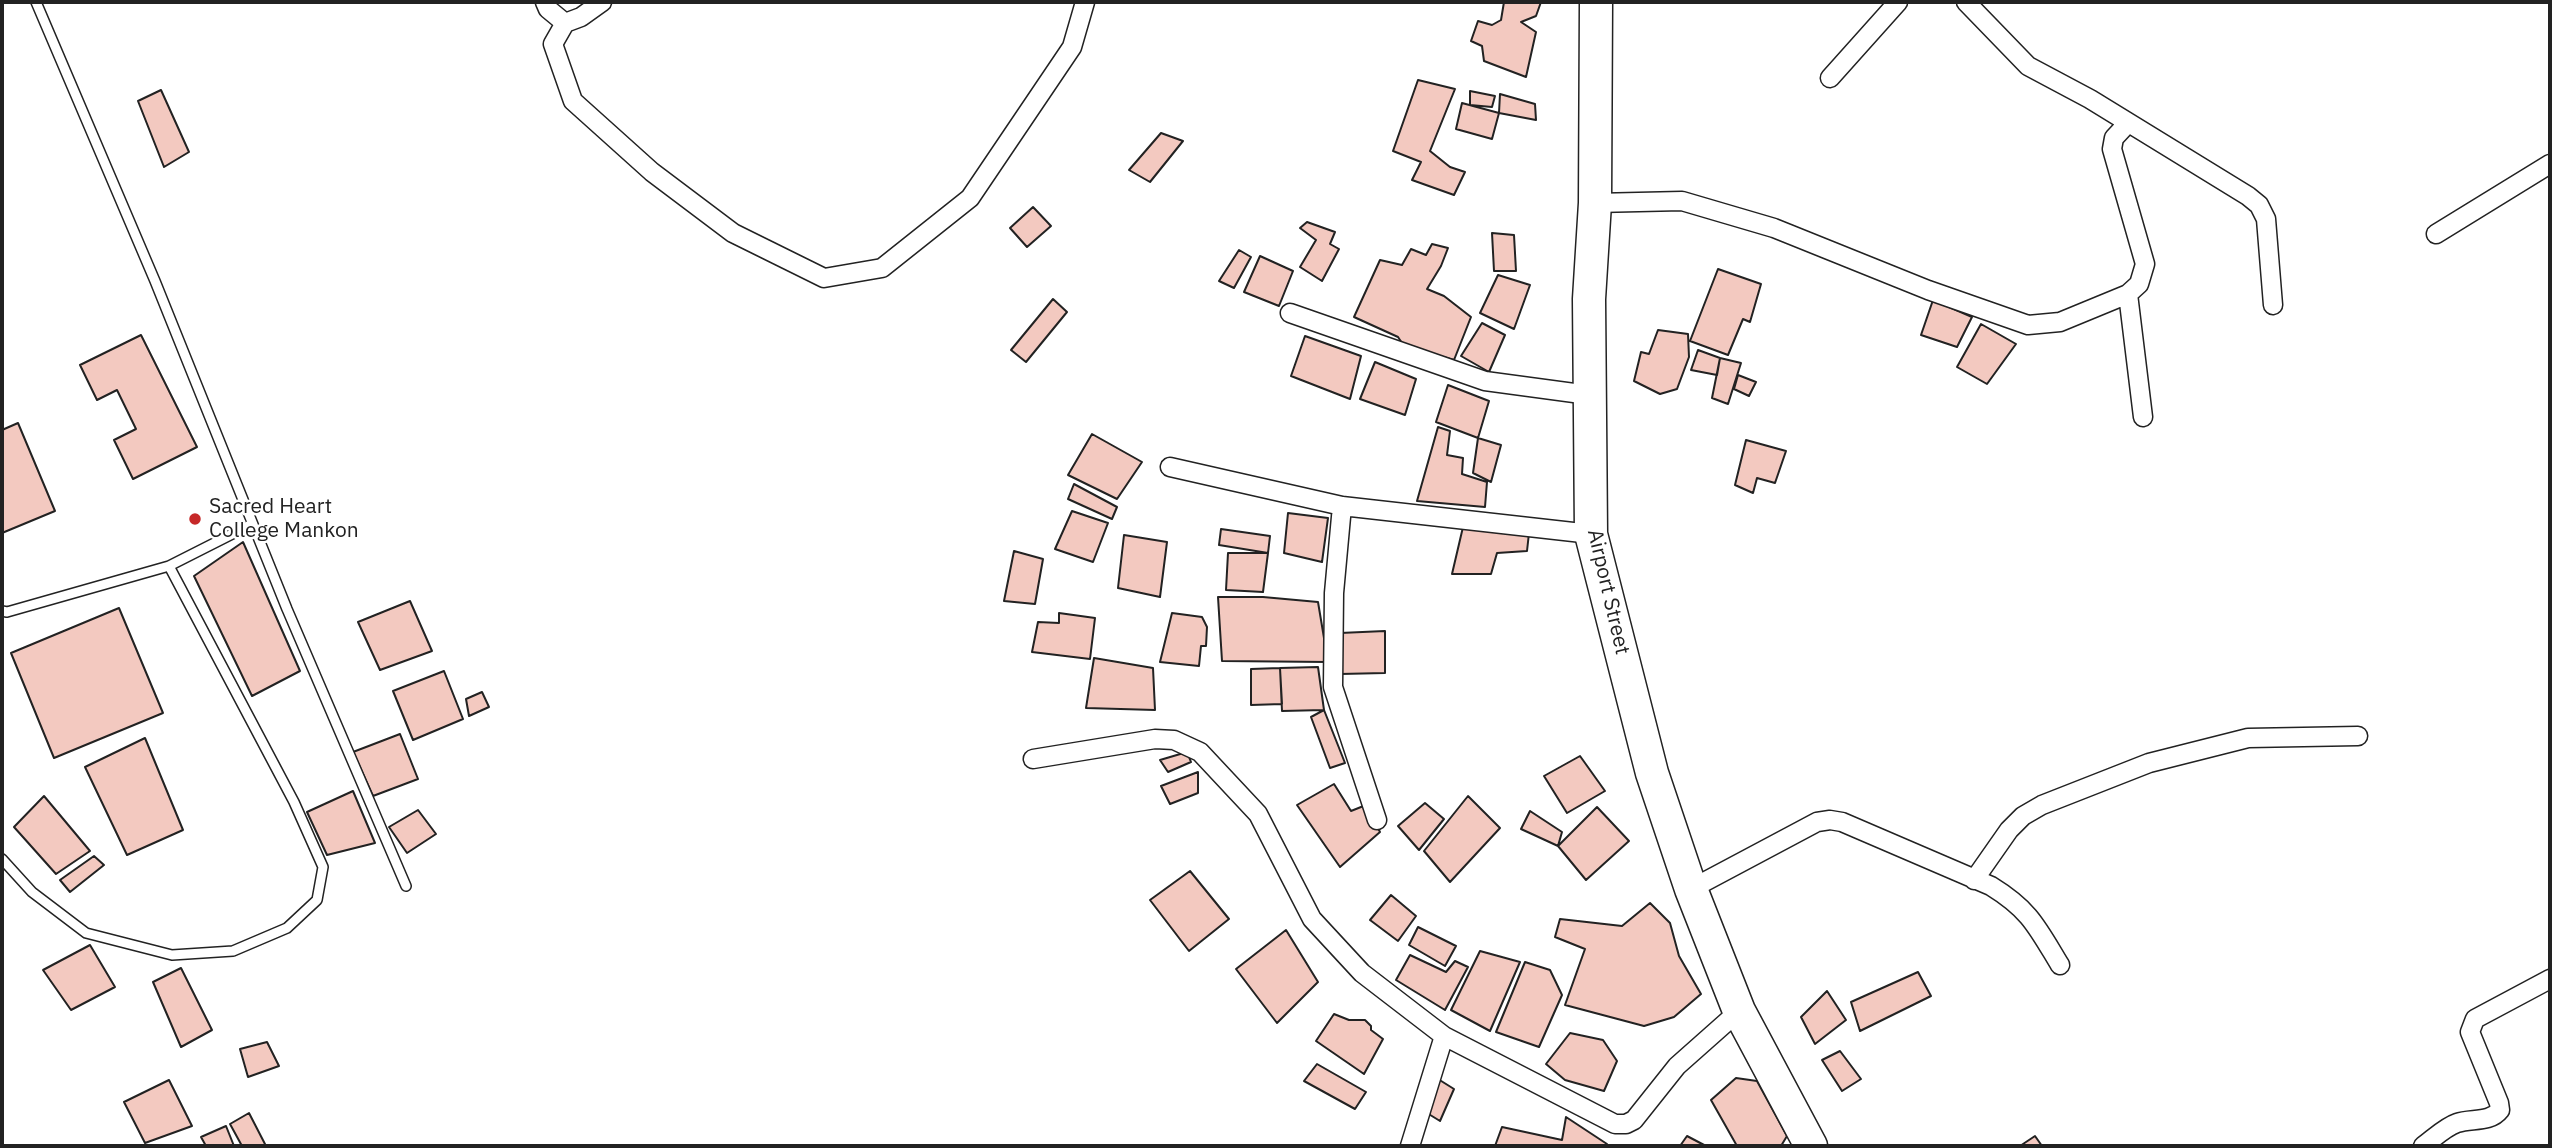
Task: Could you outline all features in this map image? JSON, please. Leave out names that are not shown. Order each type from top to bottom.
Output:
[{"type":"highway","name":"Airport Street","points":[[1596,2],[1595,203],[1589,299],[1591,534],[1652,773],[1691,889],[1740,1011],[1811,1146]]},
{"type":"street","points":[[545,2],[548,9],[565,23]]},
{"type":"street","points":[[602,2],[581,17],[565,23],[553,44],[573,101],[652,172],[733,233],[824,278],[882,268],[970,198],[1072,47],[1085,2]]},
{"type":"street","points":[[1830,78],[1898,2]]},
{"type":"street","points":[[1966,2],[2028,66],[2259,205],[2266,219],[2273,305]]},
{"type":"street","points":[[1595,203],[1682,201],[1773,228],[1928,290],[2028,325],[2060,322],[2128,294],[2139,284],[2146,264],[2112,149],[2114,138],[2128,124]]},
{"type":"street","points":[[2436,234],[2550,163]]},
{"type":"street","points":[[2128,294],[2143,416]]},
{"type":"street","points":[[1290,313],[1485,380],[1589,395]]},
{"type":"street","points":[[1170,467],[1342,506],[1591,534]]},
{"type":"street","points":[[1342,506],[1334,593],[1333,687],[1377,820]]},
{"type":"street","points":[[1974,880],[2009,830],[2023,816],[2042,805],[2149,763],[2248,738],[2358,736]]},
{"type":"street","points":[[1033,759],[1155,739],[1174,740],[1200,752],[1258,814],[1312,919],[1362,973],[1444,1036],[1615,1124],[1626,1124],[1634,1120],[1677,1066],[1740,1011]]},
{"type":"street","points":[[1691,889],[1817,822],[1842,822],[1991,886],[2014,900],[2029,915],[2060,964]]},
{"type":"street","points":[[2423,1146],[2455,1124],[2496,1116],[2500,1110],[2499,1102],[2470,1032],[2470,1025],[2475,1019],[2550,979]]},
{"type":"street","points":[[1410,1146],[1444,1036]]},
{"type":"lane","points":[[36,2],[155,281],[287,610],[406,886]]},
{"type":"lane","points":[[2,611],[7,612],[169,566],[252,524]]},
{"type":"lane","points":[[2,859],[32,892],[86,933],[172,955],[233,951],[287,928],[317,900],[323,867],[304,823],[169,566]]},
{"type":"building","points":[[1504,2],[1541,2],[1536,16],[1521,22],[1536,32],[1526,77],[1484,61],[1482,46],[1471,41],[1478,21],[1492,25],[1501,20]]},
{"type":"building","points":[[1418,80],[1455,89],[1430,151],[1450,167],[1465,172],[1454,195],[1412,180],[1421,162],[1393,151]]},
{"type":"building","points":[[161,90],[189,152],[164,167],[138,101]]},
{"type":"building","points":[[1470,91],[1495,96],[1492,107],[1470,105]]},
{"type":"building","points":[[1500,94],[1535,104],[1536,120],[1499,113]]},
{"type":"building","points":[[1462,103],[1499,113],[1492,139],[1456,129]]},
{"type":"building","points":[[1161,133],[1183,141],[1150,182],[1129,170]]},
{"type":"building","points":[[1033,207],[1051,226],[1027,247],[1010,228]]},
{"type":"building","points":[[1307,222],[1335,232],[1330,244],[1339,249],[1322,281],[1300,267],[1316,240],[1300,228]]},
{"type":"building","points":[[1492,233],[1514,235],[1516,271],[1494,271]]},
{"type":"building","points":[[1432,244],[1448,248],[1427,289],[1444,296],[1471,317],[1454,360],[1404,346],[1398,337],[1354,317],[1380,260],[1402,265],[1411,249],[1426,255]]},
{"type":"building","points":[[1239,250],[1251,257],[1234,288],[1219,281]]},
{"type":"building","points":[[1260,256],[1293,271],[1279,306],[1244,292]]},
{"type":"building","points":[[1718,269],[1761,284],[1750,322],[1743,319],[1728,355],[1690,341]]},
{"type":"building","points":[[1498,275],[1530,285],[1514,329],[1480,313]]},
{"type":"building","points":[[1053,299],[1067,312],[1026,362],[1011,350]]},
{"type":"building","points":[[1933,300],[1972,317],[1957,347],[1921,335]]},
{"type":"building","points":[[1482,323],[1505,335],[1489,372],[1461,356]]},
{"type":"building","points":[[1981,324],[2016,344],[1987,384],[1957,367]]},
{"type":"building","points":[[1658,330],[1688,334],[1689,357],[1677,389],[1660,394],[1634,381],[1641,352],[1649,354]]},
{"type":"building","points":[[141,335],[197,447],[133,479],[114,440],[136,429],[117,390],[97,400],[80,365]]},
{"type":"building","points":[[1305,336],[1361,356],[1350,399],[1291,376]]},
{"type":"building","points":[[1698,350],[1720,358],[1717,375],[1691,370]]},
{"type":"building","points":[[1720,358],[1741,363],[1728,404],[1712,398]]},
{"type":"building","points":[[1375,362],[1416,379],[1405,415],[1360,399]]},
{"type":"building","points":[[1738,375],[1756,382],[1749,396],[1734,389]]},
{"type":"building","points":[[1448,385],[1489,401],[1478,438],[1436,422]]},
{"type":"building","points":[[18,423],[55,511],[2,533],[2,430]]},
{"type":"building","points":[[1438,427],[1450,431],[1447,455],[1463,458],[1462,474],[1487,482],[1485,507],[1417,501]]},
{"type":"building","points":[[1092,434],[1142,462],[1117,499],[1068,475]]},
{"type":"building","points":[[1478,438],[1501,445],[1491,482],[1473,473]]},
{"type":"building","points":[[1746,440],[1786,451],[1775,483],[1757,478],[1753,493],[1735,485]]},
{"type":"building","points":[[1074,484],[1117,507],[1112,519],[1068,499]]},
{"type":"building","points":[[1072,511],[1108,523],[1093,562],[1055,549]]},
{"type":"building","points":[[1288,513],[1328,518],[1322,562],[1284,553]]},
{"type":"building","points":[[1463,527],[1529,533],[1527,551],[1497,553],[1491,574],[1452,574]]},
{"type":"building","points":[[1221,529],[1270,536],[1268,553],[1219,545]]},
{"type":"building","points":[[1124,535],[1167,542],[1160,597],[1118,588]]},
{"type":"building","points":[[243,542],[300,671],[252,696],[194,576]]},
{"type":"building","points":[[1014,551],[1043,559],[1035,604],[1004,601]]},
{"type":"building","points":[[1228,553],[1268,553],[1263,592],[1226,590]]},
{"type":"building","points":[[1218,597],[1263,597],[1318,602],[1328,662],[1222,661]]},
{"type":"building","points":[[410,601],[432,651],[380,670],[358,622]]},
{"type":"building","points":[[119,608],[163,713],[54,758],[11,653]]},
{"type":"building","points":[[1059,613],[1095,618],[1090,659],[1032,652],[1038,622],[1059,623]]},
{"type":"building","points":[[1172,613],[1202,617],[1207,627],[1206,646],[1201,646],[1199,666],[1160,662]]},
{"type":"building","points":[[1385,631],[1385,673],[1340,674],[1340,633]]},
{"type":"building","points":[[1094,658],[1153,668],[1155,710],[1086,708]]},
{"type":"building","points":[[1318,667],[1324,710],[1282,711],[1280,668]]},
{"type":"building","points":[[1280,668],[1282,704],[1251,705],[1251,669]]},
{"type":"building","points":[[444,671],[463,719],[413,740],[393,691]]},
{"type":"building","points":[[482,692],[489,707],[469,716],[466,699]]},
{"type":"building","points":[[1324,710],[1345,763],[1330,768],[1311,717]]},
{"type":"building","points":[[400,734],[418,779],[373,796],[353,752]]},
{"type":"building","points":[[145,738],[183,830],[127,855],[85,767]]},
{"type":"building","points":[[1187,752],[1191,762],[1168,772],[1160,760]]},
{"type":"building","points":[[1580,756],[1605,791],[1567,813],[1544,776]]},
{"type":"building","points":[[1198,772],[1198,793],[1170,804],[1161,786]]},
{"type":"building","points":[[1334,784],[1351,811],[1366,805],[1380,832],[1340,867],[1297,805]]},
{"type":"building","points":[[353,791],[375,843],[327,855],[307,812]]},
{"type":"building","points":[[44,796],[90,851],[56,874],[14,827]]},
{"type":"building","points":[[1468,796],[1500,828],[1450,882],[1424,851]]},
{"type":"building","points":[[1425,803],[1444,819],[1419,850],[1398,826]]},
{"type":"building","points":[[1597,807],[1629,841],[1586,880],[1558,846]]},
{"type":"building","points":[[418,810],[436,834],[407,853],[389,827]]},
{"type":"building","points":[[1530,811],[1562,832],[1558,846],[1521,829]]},
{"type":"building","points":[[94,856],[104,865],[70,892],[60,880]]},
{"type":"building","points":[[1190,871],[1229,919],[1189,951],[1150,900]]},
{"type":"building","points":[[1391,895],[1416,916],[1398,941],[1370,920]]},
{"type":"building","points":[[1650,903],[1670,923],[1679,956],[1701,994],[1674,1017],[1644,1026],[1565,1005],[1585,949],[1555,937],[1560,919],[1622,926]]},
{"type":"building","points":[[1418,927],[1456,946],[1445,966],[1409,945]]},
{"type":"building","points":[[1286,930],[1318,982],[1277,1023],[1236,969]]},
{"type":"building","points":[[90,945],[115,987],[71,1010],[43,970]]},
{"type":"building","points":[[1480,951],[1520,962],[1490,1031],[1451,1010]]},
{"type":"building","points":[[1410,955],[1446,972],[1455,961],[1468,967],[1445,1010],[1396,980]]},
{"type":"building","points":[[1525,962],[1550,970],[1562,995],[1539,1047],[1496,1032]]},
{"type":"building","points":[[181,968],[212,1030],[181,1047],[153,982]]},
{"type":"building","points":[[1918,972],[1931,996],[1860,1031],[1851,1002]]},
{"type":"building","points":[[1827,991],[1846,1020],[1815,1044],[1801,1017]]},
{"type":"building","points":[[1334,1014],[1349,1020],[1365,1020],[1371,1030],[1383,1039],[1364,1074],[1316,1041]]},
{"type":"building","points":[[1570,1033],[1603,1040],[1617,1061],[1604,1091],[1565,1080],[1546,1064]]},
{"type":"building","points":[[267,1042],[279,1066],[248,1077],[240,1049]]},
{"type":"building","points":[[1840,1051],[1861,1079],[1842,1091],[1822,1060]]},
{"type":"building","points":[[1317,1064],[1366,1092],[1355,1109],[1304,1081]]},
{"type":"building","points":[[1736,1078],[1757,1081],[1787,1136],[1781,1146],[1737,1146],[1711,1100]]},
{"type":"building","points":[[1438,1079],[1454,1089],[1440,1121],[1427,1113]]},
{"type":"building","points":[[169,1080],[192,1126],[145,1143],[124,1102]]},
{"type":"building","points":[[249,1113],[266,1146],[242,1146],[230,1124]]},
{"type":"building","points":[[1566,1117],[1607,1144],[1606,1146],[1495,1146],[1502,1127],[1562,1140]]},
{"type":"building","points":[[226,1126],[234,1146],[206,1146],[201,1137]]},
{"type":"building","points":[[1687,1136],[1706,1146],[1680,1146]]},
{"type":"building","points":[[2035,1136],[2042,1146],[2020,1146]]},
{"type":"place","name":"Sacred Heart College Mankon","points":[[195,519]]}]
